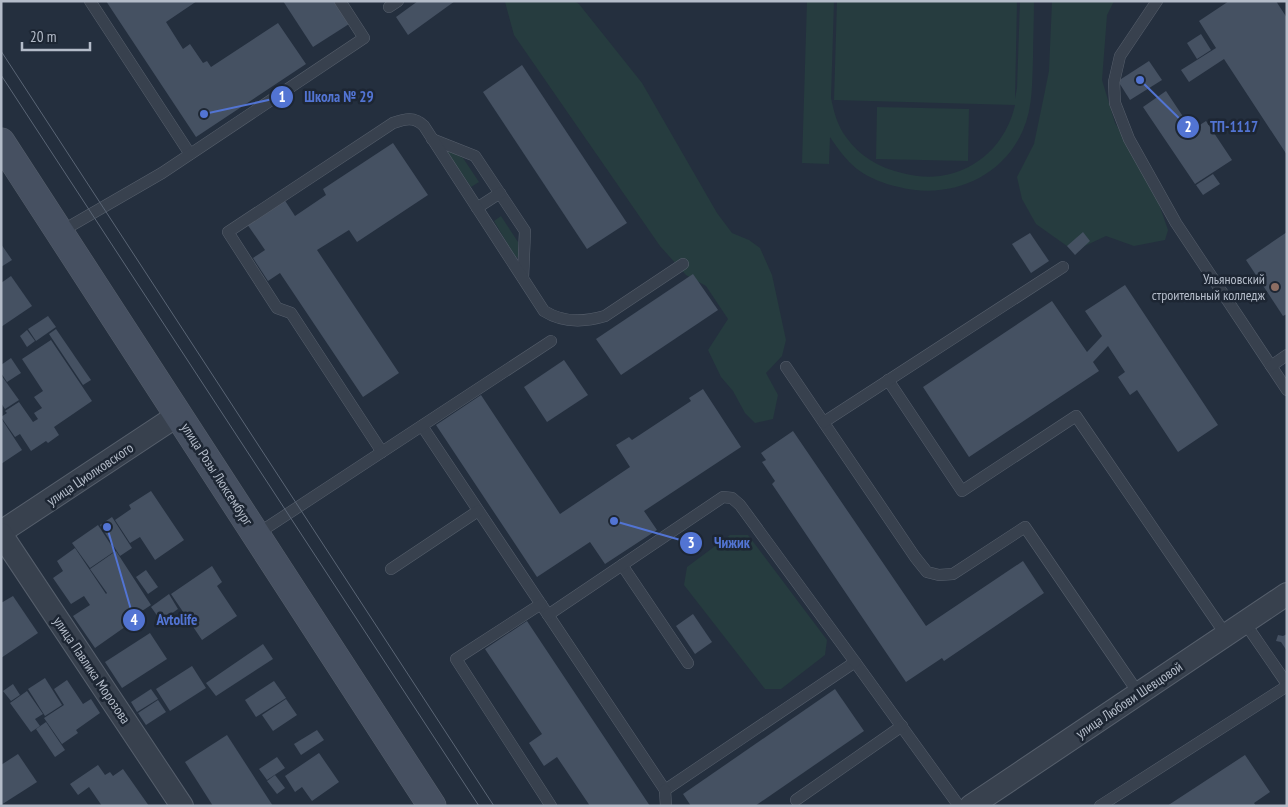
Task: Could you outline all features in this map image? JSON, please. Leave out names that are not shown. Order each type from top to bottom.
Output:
[{"type":"main road","name":"улица Розы Люксембург","points":[[1,142],[432,806]]},
{"type":"street","name":"улица Циолковского","points":[[1,533],[178,415]]},
{"type":"street","name":"улица Павлика Морозова","points":[[1,533],[182,806]]},
{"type":"street","name":"улица Любови Шевцовой","points":[[972,806],[1287,594]]},
{"type":"lane","points":[[90,1],[190,154]]},
{"type":"lane","points":[[60,232],[157,176],[364,38],[340,1]]},
{"type":"lane","points":[[1157,1],[1120,56],[1114,82],[1115,103],[1129,139],[1176,224],[1287,390]]},
{"type":"lane","points":[[382,452],[291,313],[277,308],[228,232],[393,123],[405,119],[419,121],[544,311],[553,316],[576,321],[606,316],[683,264]]},
{"type":"lane","points":[[432,139],[475,156],[525,231],[523,278]]},
{"type":"lane","points":[[477,208],[500,193]]},
{"type":"lane","points":[[824,422],[1062,267]]},
{"type":"lane","points":[[256,534],[551,341]]},
{"type":"lane","points":[[1271,366],[1287,355]]},
{"type":"lane","points":[[786,367],[927,572],[939,576],[954,574],[1025,527],[1139,694]]},
{"type":"lane","points":[[888,380],[962,491],[1076,416],[1176,563],[1287,685],[1100,806]]},
{"type":"lane","points":[[422,426],[665,790],[666,806]]},
{"type":"lane","points":[[548,615],[723,497],[732,498],[740,505],[959,806]]},
{"type":"lane","points":[[391,568],[478,511]]},
{"type":"lane","points":[[622,566],[688,663]]},
{"type":"lane","points":[[541,604],[456,659],[551,806]]},
{"type":"lane","points":[[665,790],[855,662]]},
{"type":"lane","points":[[794,804],[902,726]]},
{"type":"green space","points":[[506,1],[574,1],[579,4],[642,83],[717,213],[732,233],[749,240],[760,248],[772,275],[786,340],[782,356],[766,373],[778,395],[773,419],[755,423],[745,413],[733,391],[721,377],[708,350],[728,319],[706,286],[686,275],[660,246],[514,35]]},
{"type":"green space","points":[[807,1],[834,1],[831,98],[838,123],[846,137],[857,150],[886,168],[916,176],[930,177],[954,173],[967,168],[989,152],[1005,131],[1015,105],[834,100],[837,1],[1017,1],[1015,99],[1020,1],[1034,1],[1029,113],[1014,147],[1002,161],[987,173],[971,182],[954,188],[936,190],[899,187],[872,178],[849,162],[830,137],[829,164],[802,163]]},
{"type":"green space","points":[[1052,1],[1114,1],[1107,15],[1102,80],[1115,123],[1153,187],[1168,230],[1165,240],[1134,246],[1106,236],[1074,251],[1036,224],[1022,199],[1017,177],[1034,144],[1049,71]]},
{"type":"green space","points":[[877,107],[969,109],[968,161],[876,159]]},
{"type":"green space","points":[[449,151],[463,158],[479,182],[471,187],[447,152]]},
{"type":"green space","points":[[501,216],[518,242],[518,257],[516,258],[494,221]]},
{"type":"green space","points":[[730,535],[748,535],[827,640],[825,655],[781,689],[765,689],[684,585],[687,567]]},
{"type":"building","points":[[106,1],[197,1],[166,22],[183,49],[190,44],[203,63],[207,61],[211,67],[278,23],[306,64],[196,137]]},
{"type":"building","points":[[283,1],[335,1],[349,24],[313,47]]},
{"type":"building","points":[[418,1],[455,1],[408,35],[396,17]]},
{"type":"building","points":[[1229,1],[1276,1],[1287,18],[1287,155],[1224,59],[1189,82],[1181,70],[1216,48],[1199,21]]},
{"type":"building","points":[[1201,34],[1211,50],[1197,59],[1187,43]]},
{"type":"building","points":[[1149,61],[1162,80],[1130,100],[1118,81]]},
{"type":"building","points":[[522,65],[627,223],[587,249],[483,92]]},
{"type":"building","points":[[1166,91],[1192,130],[1206,121],[1232,160],[1195,184],[1143,107]]},
{"type":"building","points":[[393,143],[428,195],[357,242],[349,230],[317,250],[399,373],[363,397],[280,273],[268,281],[253,258],[265,250],[247,224],[284,199],[295,216],[326,195],[323,189]]},
{"type":"building","points":[[1213,174],[1220,184],[1203,195],[1196,185]]},
{"type":"building","points":[[1083,232],[1090,241],[1075,255],[1067,246]]},
{"type":"building","name":"Ульяновский строительный колледж","points":[[1287,232],[1287,314],[1283,316],[1246,260]]},
{"type":"building","points":[[1030,233],[1049,261],[1031,273],[1012,244]]},
{"type":"building","points":[[1,244],[12,260],[1,267]]},
{"type":"building","points":[[693,274],[718,310],[621,375],[596,339]]},
{"type":"building","points":[[11,276],[32,306],[1,327],[1,283]]},
{"type":"building","points":[[1125,285],[1218,425],[1178,452],[1137,390],[1130,395],[1118,377],[1125,372],[1108,346],[1093,362],[1099,371],[969,457],[923,387],[1052,301],[1087,352],[1102,336],[1085,311]]},
{"type":"building","points":[[48,316],[56,327],[36,341],[28,329]]},
{"type":"building","points":[[56,329],[91,380],[83,385],[49,334]]},
{"type":"building","points":[[27,330],[35,341],[27,347],[20,336]]},
{"type":"building","points":[[51,340],[92,401],[54,427],[59,435],[31,451],[20,434],[15,437],[1,417],[7,413],[5,411],[19,402],[33,422],[38,419],[34,413],[42,408],[34,397],[43,391],[22,359]]},
{"type":"building","points":[[11,358],[21,373],[7,382],[1,373],[1,365]]},
{"type":"building","points":[[564,360],[588,395],[547,422],[524,387]]},
{"type":"building","points":[[1,375],[19,400],[5,409],[1,403]]},
{"type":"building","points":[[703,389],[741,447],[644,511],[657,530],[605,564],[590,542],[537,577],[436,425],[481,395],[560,514],[630,467],[616,445],[629,437],[632,440],[691,401],[689,398]]},
{"type":"building","points":[[1,418],[22,450],[1,464]]},
{"type":"building","points":[[793,431],[926,626],[1023,561],[1044,593],[944,661],[942,658],[906,682],[772,484],[775,481],[762,462],[766,460],[761,453]]},
{"type":"building","points":[[151,491],[184,540],[155,560],[140,537],[130,543],[115,520],[131,509],[129,505]]},
{"type":"building","points":[[112,517],[132,548],[120,556],[100,525]]},
{"type":"building","points":[[98,525],[115,551],[90,568],[72,543]]},
{"type":"building","points":[[75,548],[106,594],[90,569],[116,551],[151,605],[130,619],[132,622],[95,648],[73,616],[90,605],[84,596],[71,604],[53,578],[63,571],[57,561]]},
{"type":"building","points":[[212,566],[222,582],[217,586],[237,616],[202,640],[171,594]]},
{"type":"building","points":[[146,570],[158,587],[148,594],[136,577]]},
{"type":"building","points":[[169,594],[178,609],[161,621],[151,607]]},
{"type":"building","points":[[13,596],[38,633],[1,658],[1,603]]},
{"type":"building","points":[[693,614],[712,642],[695,654],[676,626]]},
{"type":"building","points":[[527,621],[650,806],[590,806],[557,757],[544,766],[529,743],[542,734],[485,649]]},
{"type":"building","points":[[150,633],[167,659],[122,688],[105,662]]},
{"type":"building","points":[[1287,634],[1287,651],[1281,642],[1276,641],[1278,635],[1283,636]]},
{"type":"building","points":[[263,644],[273,659],[216,696],[206,683]]},
{"type":"building","points":[[192,666],[206,688],[170,711],[156,689]]},
{"type":"building","points":[[45,678],[62,705],[45,716],[28,689]]},
{"type":"building","points":[[67,680],[83,704],[91,699],[100,713],[76,730],[78,733],[62,744],[44,718],[64,705],[54,689]]},
{"type":"building","points":[[274,681],[286,698],[256,717],[245,700]]},
{"type":"building","points":[[13,684],[20,695],[11,701],[3,691]]},
{"type":"building","points":[[151,689],[158,699],[137,712],[131,702]]},
{"type":"building","points":[[835,689],[864,731],[755,806],[691,806],[683,794]]},
{"type":"building","points":[[27,691],[43,714],[35,719],[40,726],[31,732],[10,703]]},
{"type":"building","points":[[286,699],[297,715],[273,731],[262,715]]},
{"type":"building","points":[[158,700],[166,712],[146,725],[138,713]]},
{"type":"building","points":[[46,722],[65,750],[55,757],[36,729]]},
{"type":"building","points":[[317,730],[324,740],[301,755],[294,744]]},
{"type":"building","points":[[227,735],[273,806],[213,806],[185,762]]},
{"type":"building","points":[[319,753],[339,782],[312,801],[302,787],[295,792],[285,776]]},
{"type":"building","points":[[18,754],[37,782],[1,805],[1,765]]},
{"type":"building","points":[[1245,755],[1270,792],[1254,803],[1256,806],[1167,806]]},
{"type":"building","points":[[277,757],[285,768],[267,780],[259,769]]},
{"type":"building","points":[[98,765],[105,775],[110,772],[113,776],[123,769],[149,806],[102,806],[89,787],[78,795],[70,784]]},
{"type":"building","points":[[275,775],[285,788],[277,794],[267,781]]},
{"type":"tram line","points":[[1,51],[494,806]]},
{"type":"tram line","points":[[1,75],[479,806]]},
{"type":"place","name":"ТП-1117","points":[[1140,80]]},
{"type":"place","name":"Школа № 29","points":[[204,114]]},
{"type":"place","name":"Ульяновский строительный колледж","points":[[1275,287]]},
{"type":"place","name":"Чижик","points":[[614,521]]},
{"type":"place","name":"Avtolife","points":[[107,527]]}]
